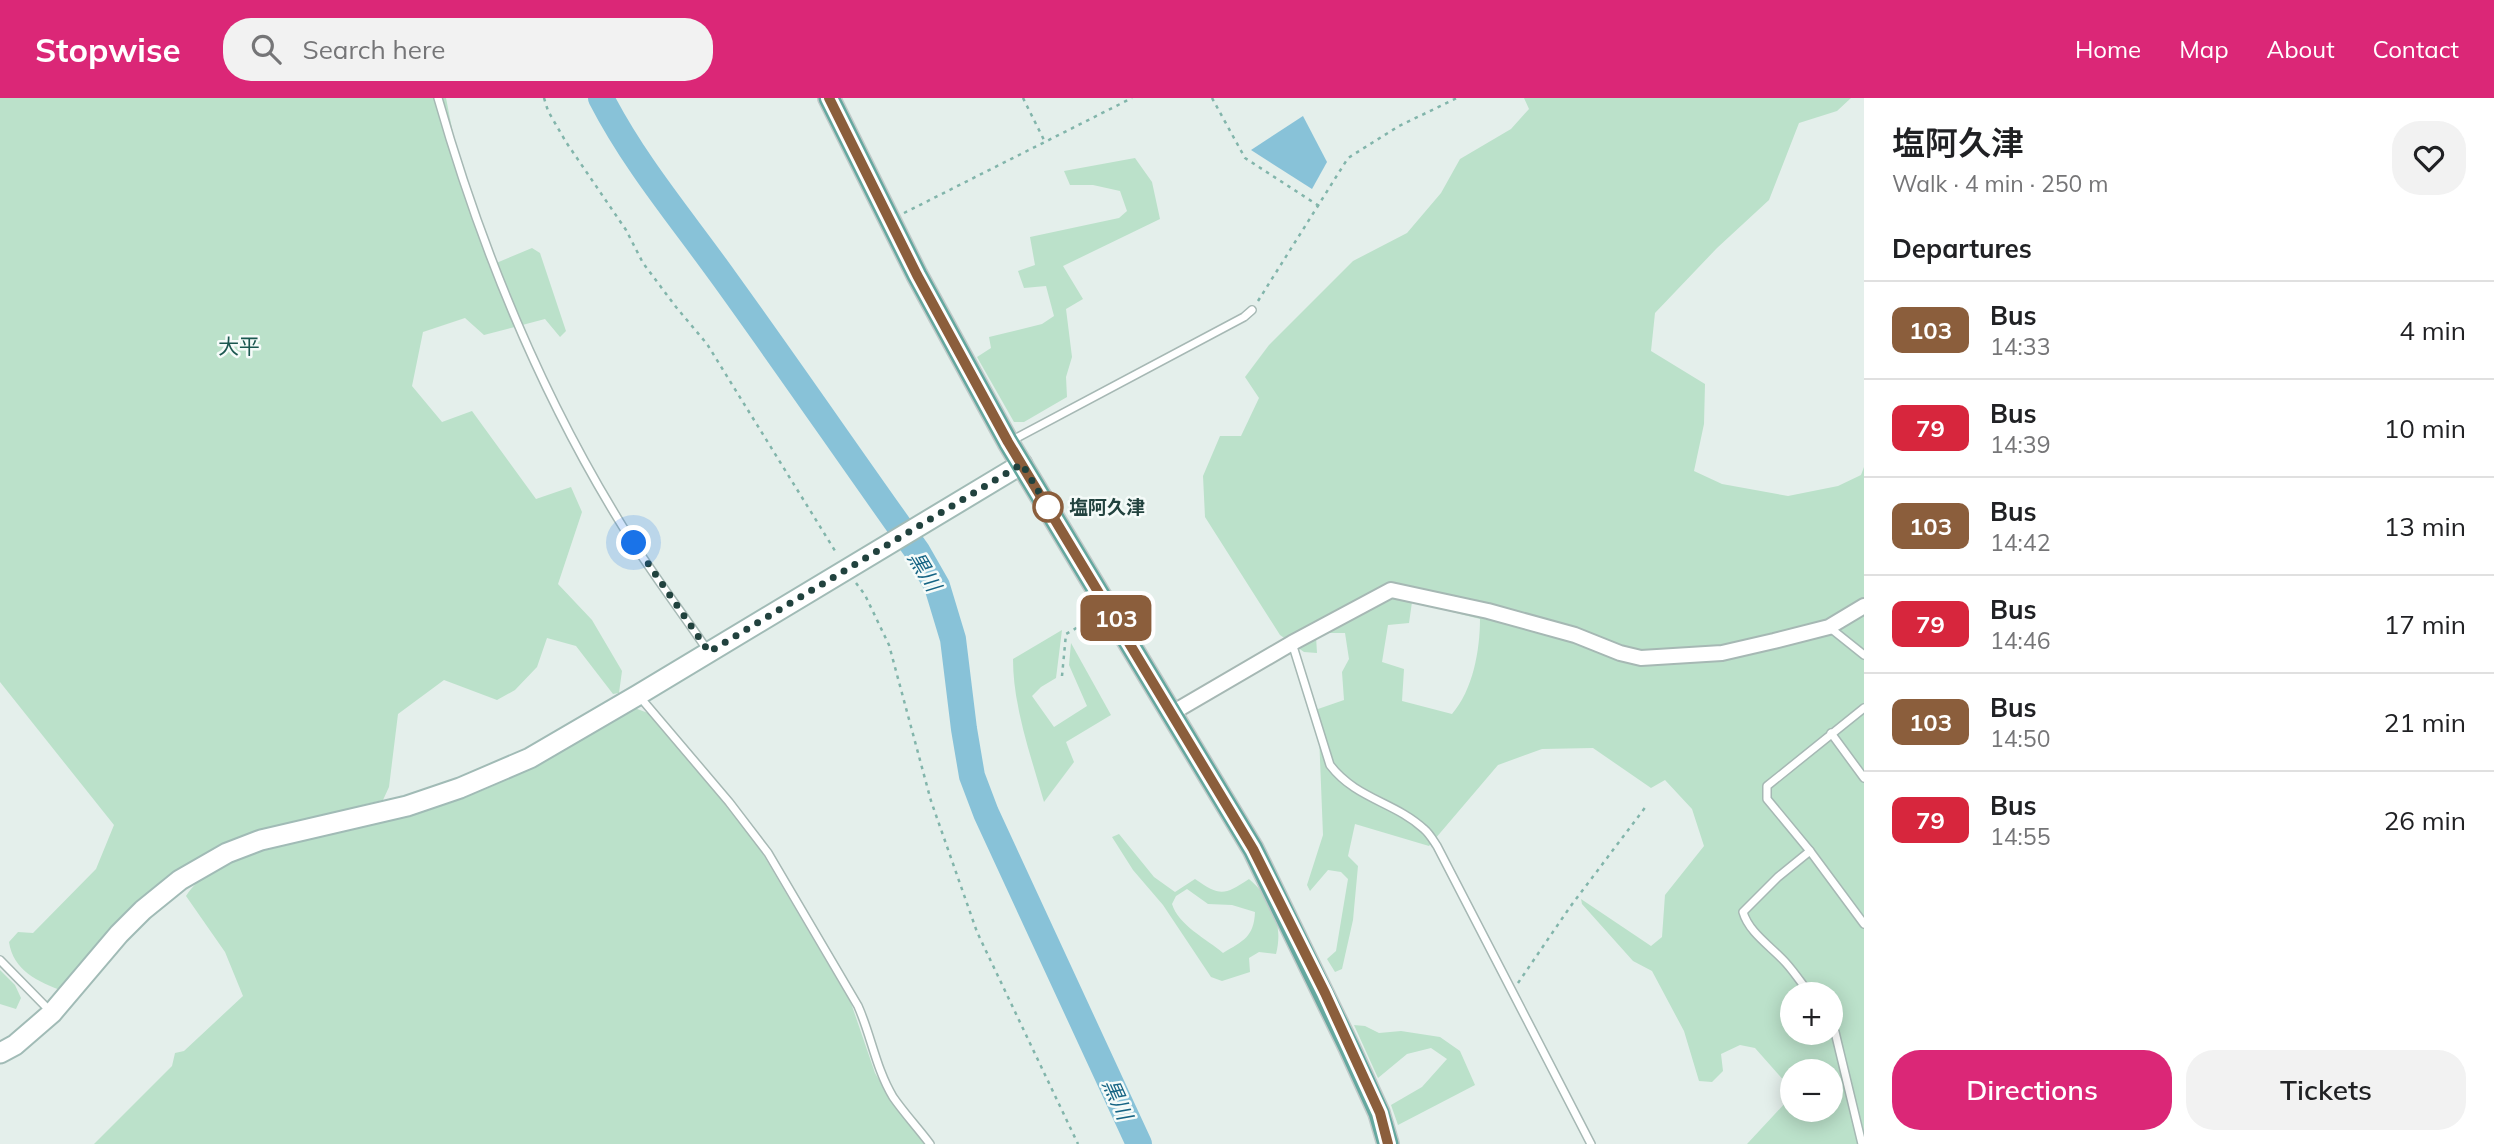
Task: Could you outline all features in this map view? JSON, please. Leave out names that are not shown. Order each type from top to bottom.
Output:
[{"type":"main road","points":[[829,98],[917,275],[1008,442],[1253,849],[1380,1113],[1388,1144]]},
{"type":"street","points":[[0,1053],[15,1045],[52,1013],[118,934],[180,880],[227,853],[282,834],[380,813],[460,788],[530,758],[1022,464]]},
{"type":"street","points":[[1172,713],[1292,643],[1391,590],[1488,611],[1575,635],[1620,653],[1641,658],[1722,653],[1829,627],[1864,606]]},
{"type":"lane","points":[[438,98],[480,233],[542,379],[619,521],[709,652]]},
{"type":"lane","points":[[1008,442],[1244,317],[1252,310]]},
{"type":"lane","points":[[1829,627],[1864,655]]},
{"type":"lane","points":[[1292,643],[1330,765],[1339,778],[1354,790],[1411,819],[1425,830],[1437,846],[1591,1144]]},
{"type":"lane","points":[[638,695],[729,802],[768,853],[858,1006],[869,1031],[878,1065],[893,1096],[930,1144]]},
{"type":"lane","points":[[1864,708],[1768,786],[1766,793],[1767,799],[1864,924]]},
{"type":"lane","points":[[1831,733],[1864,778]]},
{"type":"lane","points":[[1801,982],[1786,962],[1762,940],[1743,912],[1810,851]]},
{"type":"lane","points":[[0,960],[52,1013]]},
{"type":"lane","points":[[1838,1045],[1862,1144]]},
{"type":"path","points":[[544,98],[548,111],[566,142],[626,230],[643,263],[707,344],[865,595],[889,645],[931,801],[976,932],[1078,1144]]},
{"type":"path","points":[[1023,98],[1045,142]]},
{"type":"path","points":[[890,220],[1132,98]]},
{"type":"path","points":[[1212,98],[1245,158],[1319,206]]},
{"type":"path","points":[[1252,310],[1348,158],[1399,126],[1457,98]]},
{"type":"path","points":[[1062,676],[1066,634],[1110,609]]},
{"type":"path","points":[[1512,991],[1570,907],[1647,805]]},
{"type":"green space","points":[[0,98],[446,98],[457,154],[489,266],[532,248],[540,253],[566,331],[560,337],[545,319],[484,335],[465,318],[423,332],[412,386],[442,422],[472,411],[536,499],[571,487],[582,512],[558,584],[592,620],[622,671],[619,693],[613,694],[576,646],[547,638],[537,667],[515,690],[497,700],[444,680],[398,714],[389,787],[383,800],[282,825],[228,843],[63,991],[28,974],[11,952],[9,942],[18,932],[33,933],[96,869],[114,825],[0,682]]},
{"type":"green space","points":[[1524,98],[1851,98],[1837,111],[1799,123],[1769,200],[1717,248],[1655,313],[1651,351],[1705,384],[1704,424],[1694,471],[1722,484],[1788,496],[1838,486],[1861,475],[1864,467],[1864,1144],[1747,1144],[1780,1109],[1780,1122],[1843,1122],[1843,1059],[1780,1059],[1780,1076],[1755,1048],[1740,1045],[1721,1054],[1723,1071],[1712,1082],[1699,1081],[1684,1031],[1652,971],[1633,961],[1582,904],[1581,899],[1651,946],[1662,937],[1665,895],[1704,846],[1692,809],[1665,780],[1651,788],[1593,748],[1542,749],[1498,765],[1429,846],[1355,824],[1348,856],[1358,866],[1353,920],[1342,969],[1335,972],[1327,959],[1336,951],[1348,879],[1341,872],[1328,870],[1310,891],[1307,885],[1323,835],[1318,709],[1344,700],[1342,672],[1349,659],[1345,633],[1323,633],[1316,636],[1317,653],[1304,652],[1280,635],[1205,517],[1203,476],[1220,436],[1241,436],[1259,398],[1245,377],[1269,345],[1353,261],[1407,233],[1441,193],[1460,159],[1511,129],[1529,109]],"holes":[[[1412,602],[1480,619],[1474,669],[1465,693],[1452,714],[1402,701],[1404,669],[1382,662],[1388,625],[1409,623]]]},
{"type":"green space","points":[[1135,158],[1152,182],[1160,219],[1063,266],[1083,299],[1066,309],[1072,357],[1066,377],[1067,397],[1024,422],[1014,422],[977,357],[991,348],[989,337],[1042,324],[1054,316],[1046,286],[1024,288],[1018,271],[1035,265],[1030,237],[1119,218],[1127,211],[1120,191],[1093,185],[1070,185],[1064,171]]},
{"type":"green space","points":[[1062,630],[1056,678],[1032,696],[1054,727],[1087,706],[1069,665],[1071,643],[1111,715],[1066,742],[1074,762],[1044,802],[1019,713],[1013,659]]},
{"type":"green space","points":[[632,707],[648,713],[760,849],[851,1003],[875,1073],[895,1106],[925,1144],[94,1144],[172,1066],[175,1053],[184,1051],[243,996],[225,952],[186,896],[206,875],[245,856],[364,827],[464,798],[544,760]]},
{"type":"green space","points":[[1119,834],[1154,877],[1175,892],[1195,879],[1222,892],[1249,879],[1264,895],[1274,912],[1278,932],[1276,954],[1259,952],[1249,958],[1250,972],[1222,981],[1211,977],[1163,905],[1133,870],[1112,837]],"holes":[[[1187,889],[1208,904],[1232,905],[1255,912],[1250,933],[1223,953],[1180,919],[1172,904],[1176,896]]]},
{"type":"green space","points":[[0,970],[15,985],[21,998],[16,1009],[0,1004]]},
{"type":"green space","points":[[1354,1025],[1365,1026],[1379,1033],[1401,1031],[1440,1037],[1460,1051],[1475,1085],[1398,1125],[1391,1105],[1422,1087],[1447,1059],[1431,1048],[1407,1054],[1378,1078]]},
{"type":"water","points":[[1303,116],[1327,162],[1312,189],[1251,150]]},
{"type":"waterway","name":"黒川","points":[[601,98],[644,168],[917,551],[937,586],[953,639],[972,776],[986,813],[1139,1144]]},
{"type":"bus line","name":"103","points":[[829,98],[917,275],[1008,442],[1253,849],[1325,993],[1380,1113],[1388,1144]]},
{"type":"place","name":"塩阿久津","points":[[1048,507]]},
{"type":"district","name":"大平","points":[[239,346]]},
{"type":"route","points":[[634,543],[709,652],[1022,464],[1048,507]]}]
